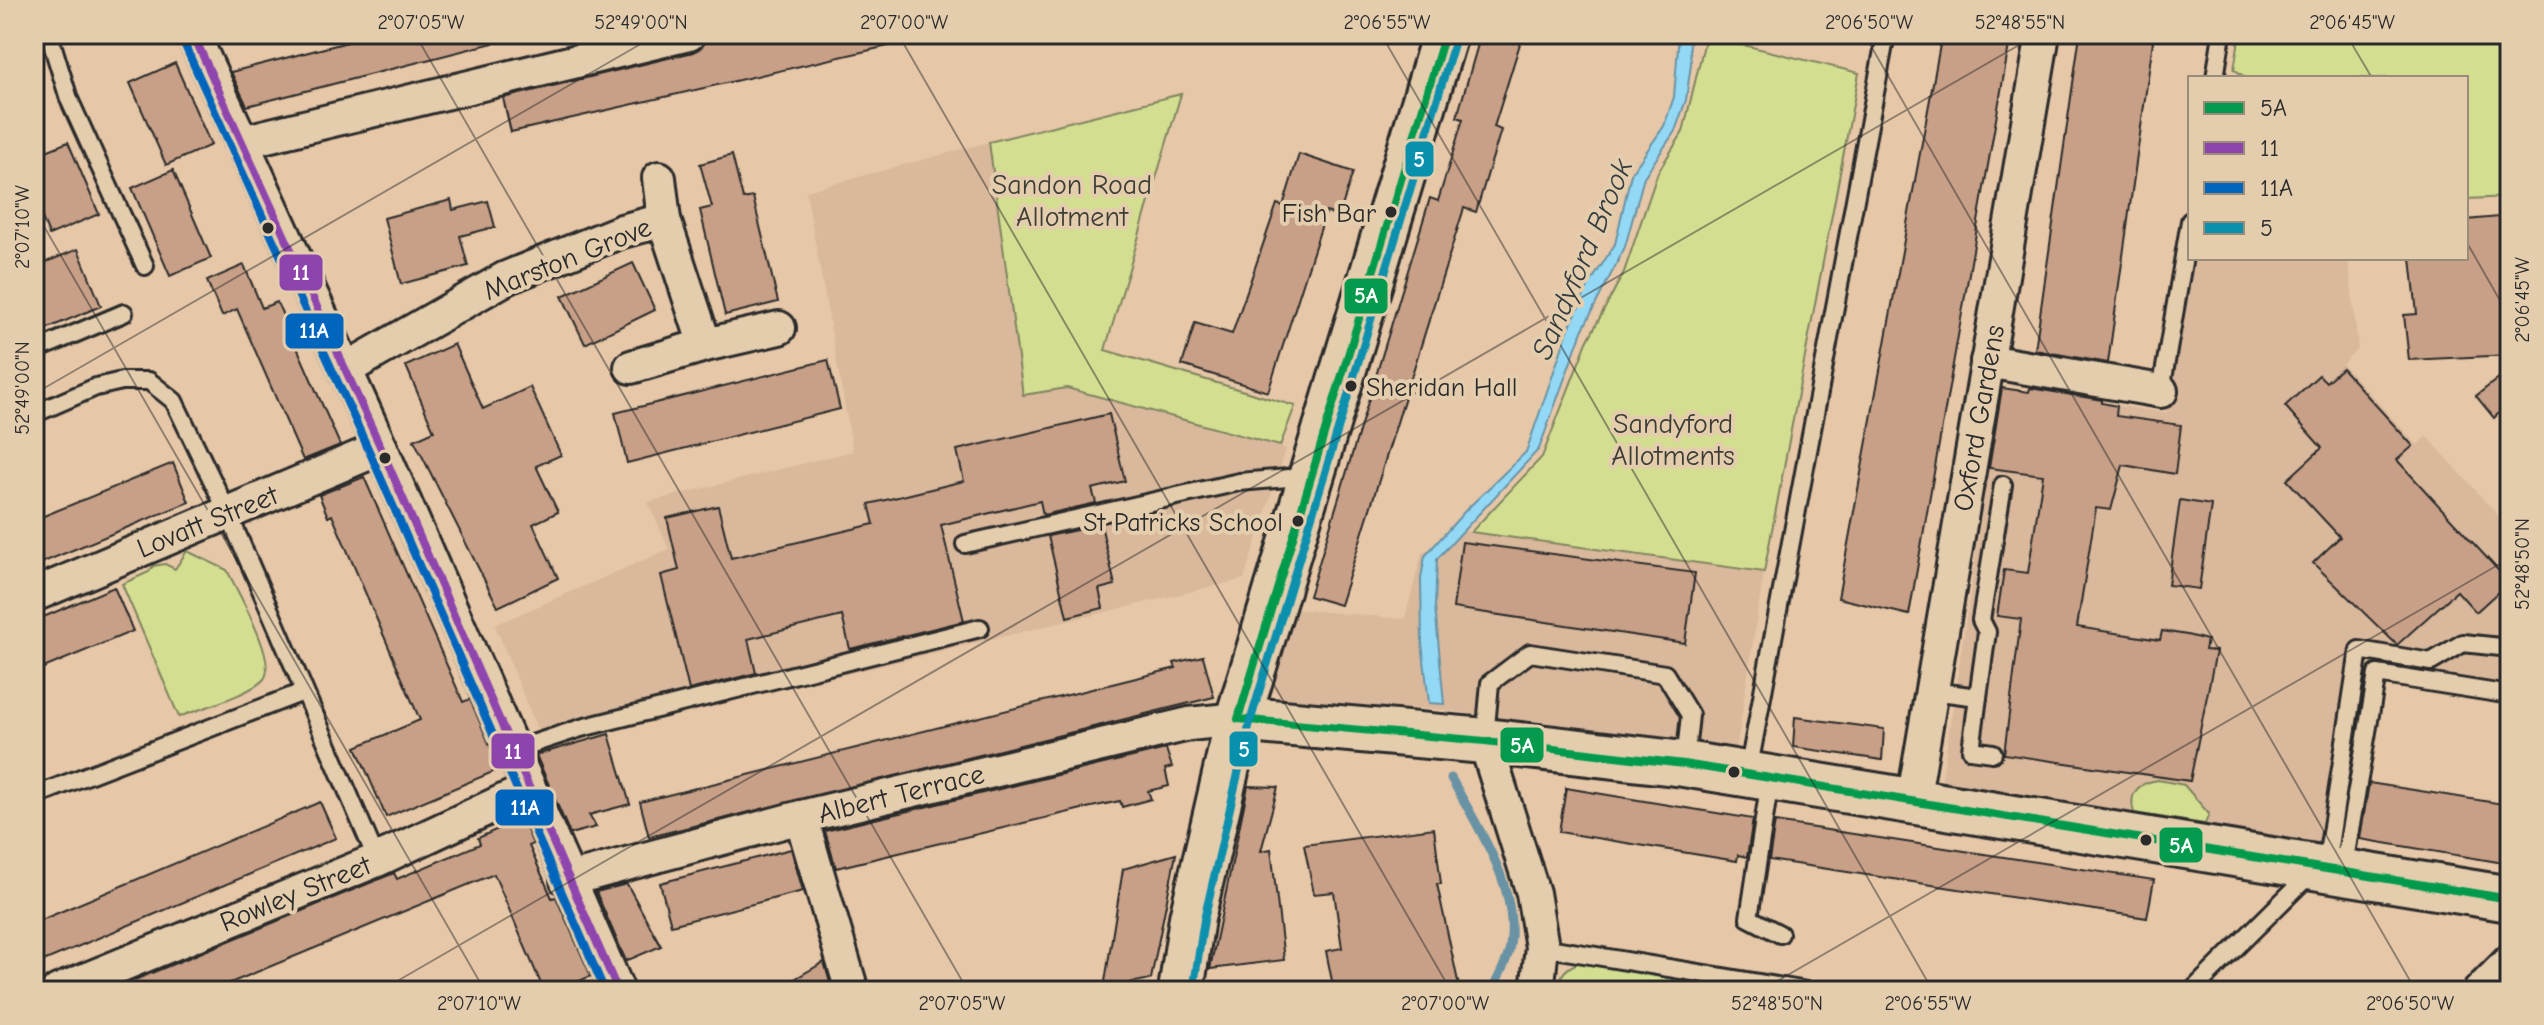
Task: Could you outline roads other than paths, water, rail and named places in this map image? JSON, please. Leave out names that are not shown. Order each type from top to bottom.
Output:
[{"type":"street","points":[[193,34],[381,448],[514,750],[614,989]]},
{"type":"street","points":[[242,142],[689,34]]},
{"type":"street","points":[[1181,991],[1192,918],[1238,719],[1445,34]]},
{"type":"street","name":"Oxford Gardens","points":[[1913,802],[2043,34]]},
{"type":"street","name":"Marston Grove","points":[[659,178],[664,220],[705,345]]},
{"type":"street","name":"Marston Grove","points":[[346,369],[506,278],[622,231],[664,220]]},
{"type":"street","points":[[631,367],[705,345],[779,328]]},
{"type":"street","points":[[1987,361],[2161,391]]},
{"type":"street","name":"Lovatt Street","points":[[34,595],[381,448]]},
{"type":"street","points":[[1238,719],[1485,741],[1684,764],[2510,899]]},
{"type":"street","name":"Albert Terrace","points":[[567,880],[801,817],[1189,724],[1238,719]]},
{"type":"street","points":[[1485,741],[1533,893],[1542,947],[1537,991]]},
{"type":"street","name":"Rowley Street","points":[[58,991],[377,860],[529,789]]},
{"type":"street","points":[[801,817],[852,991]]},
{"type":"street","points":[[2480,991],[2510,961]]},
{"type":"lane","points":[[49,34],[69,99],[145,266]]},
{"type":"lane","points":[[1780,934],[1749,918],[1759,776],[1886,34]]},
{"type":"lane","points":[[2215,76],[2222,34]]},
{"type":"lane","points":[[2161,391],[2188,233]]},
{"type":"lane","points":[[34,351],[124,313]]},
{"type":"lane","points":[[34,414],[96,387],[122,381],[149,381],[174,401],[228,513],[377,860]]},
{"type":"lane","points":[[965,544],[1239,482],[1288,478],[1307,484]]},
{"type":"lane","points":[[1993,753],[1971,750],[1987,632],[1981,620],[2003,485]]},
{"type":"lane","points":[[514,750],[581,728],[980,628]]},
{"type":"lane","points":[[2329,867],[2359,650],[2431,662],[2463,643],[2510,648]]},
{"type":"lane","points":[[1485,741],[1490,683],[1530,653],[1665,674],[1690,715],[1684,764]]},
{"type":"lane","points":[[2192,991],[2329,867],[2377,674],[2510,695]]},
{"type":"lane","points":[[1932,691],[1978,697]]},
{"type":"lane","points":[[34,796],[303,692]]},
{"type":"lane","points":[[1542,947],[1807,991]]},
{"type":"water","points":[[1679,34],[1689,34],[1691,64],[1686,100],[1675,131],[1644,177],[1625,247],[1582,331],[1539,449],[1437,559],[1435,606],[1444,704],[1429,703],[1422,643],[1421,578],[1425,556],[1465,511],[1526,452],[1569,328],[1589,285],[1615,244],[1631,174],[1664,126],[1674,97]]},
{"type":"waterway","name":"Sandyford Brook","points":[[1451,778],[1495,861],[1509,906],[1509,951],[1492,991]]},
{"type":"place","name":"Fish Bar","points":[[1391,212]]},
{"type":"place","name":"Sheridan Hall","points":[[1351,386]]},
{"type":"place","name":"St Patricks School","points":[[1298,521]]},
{"type":"park label","name":"Sandon Road Allotment","points":[[1072,200]]},
{"type":"park label","name":"Sandyford Allotments","points":[[1673,439]]}]
